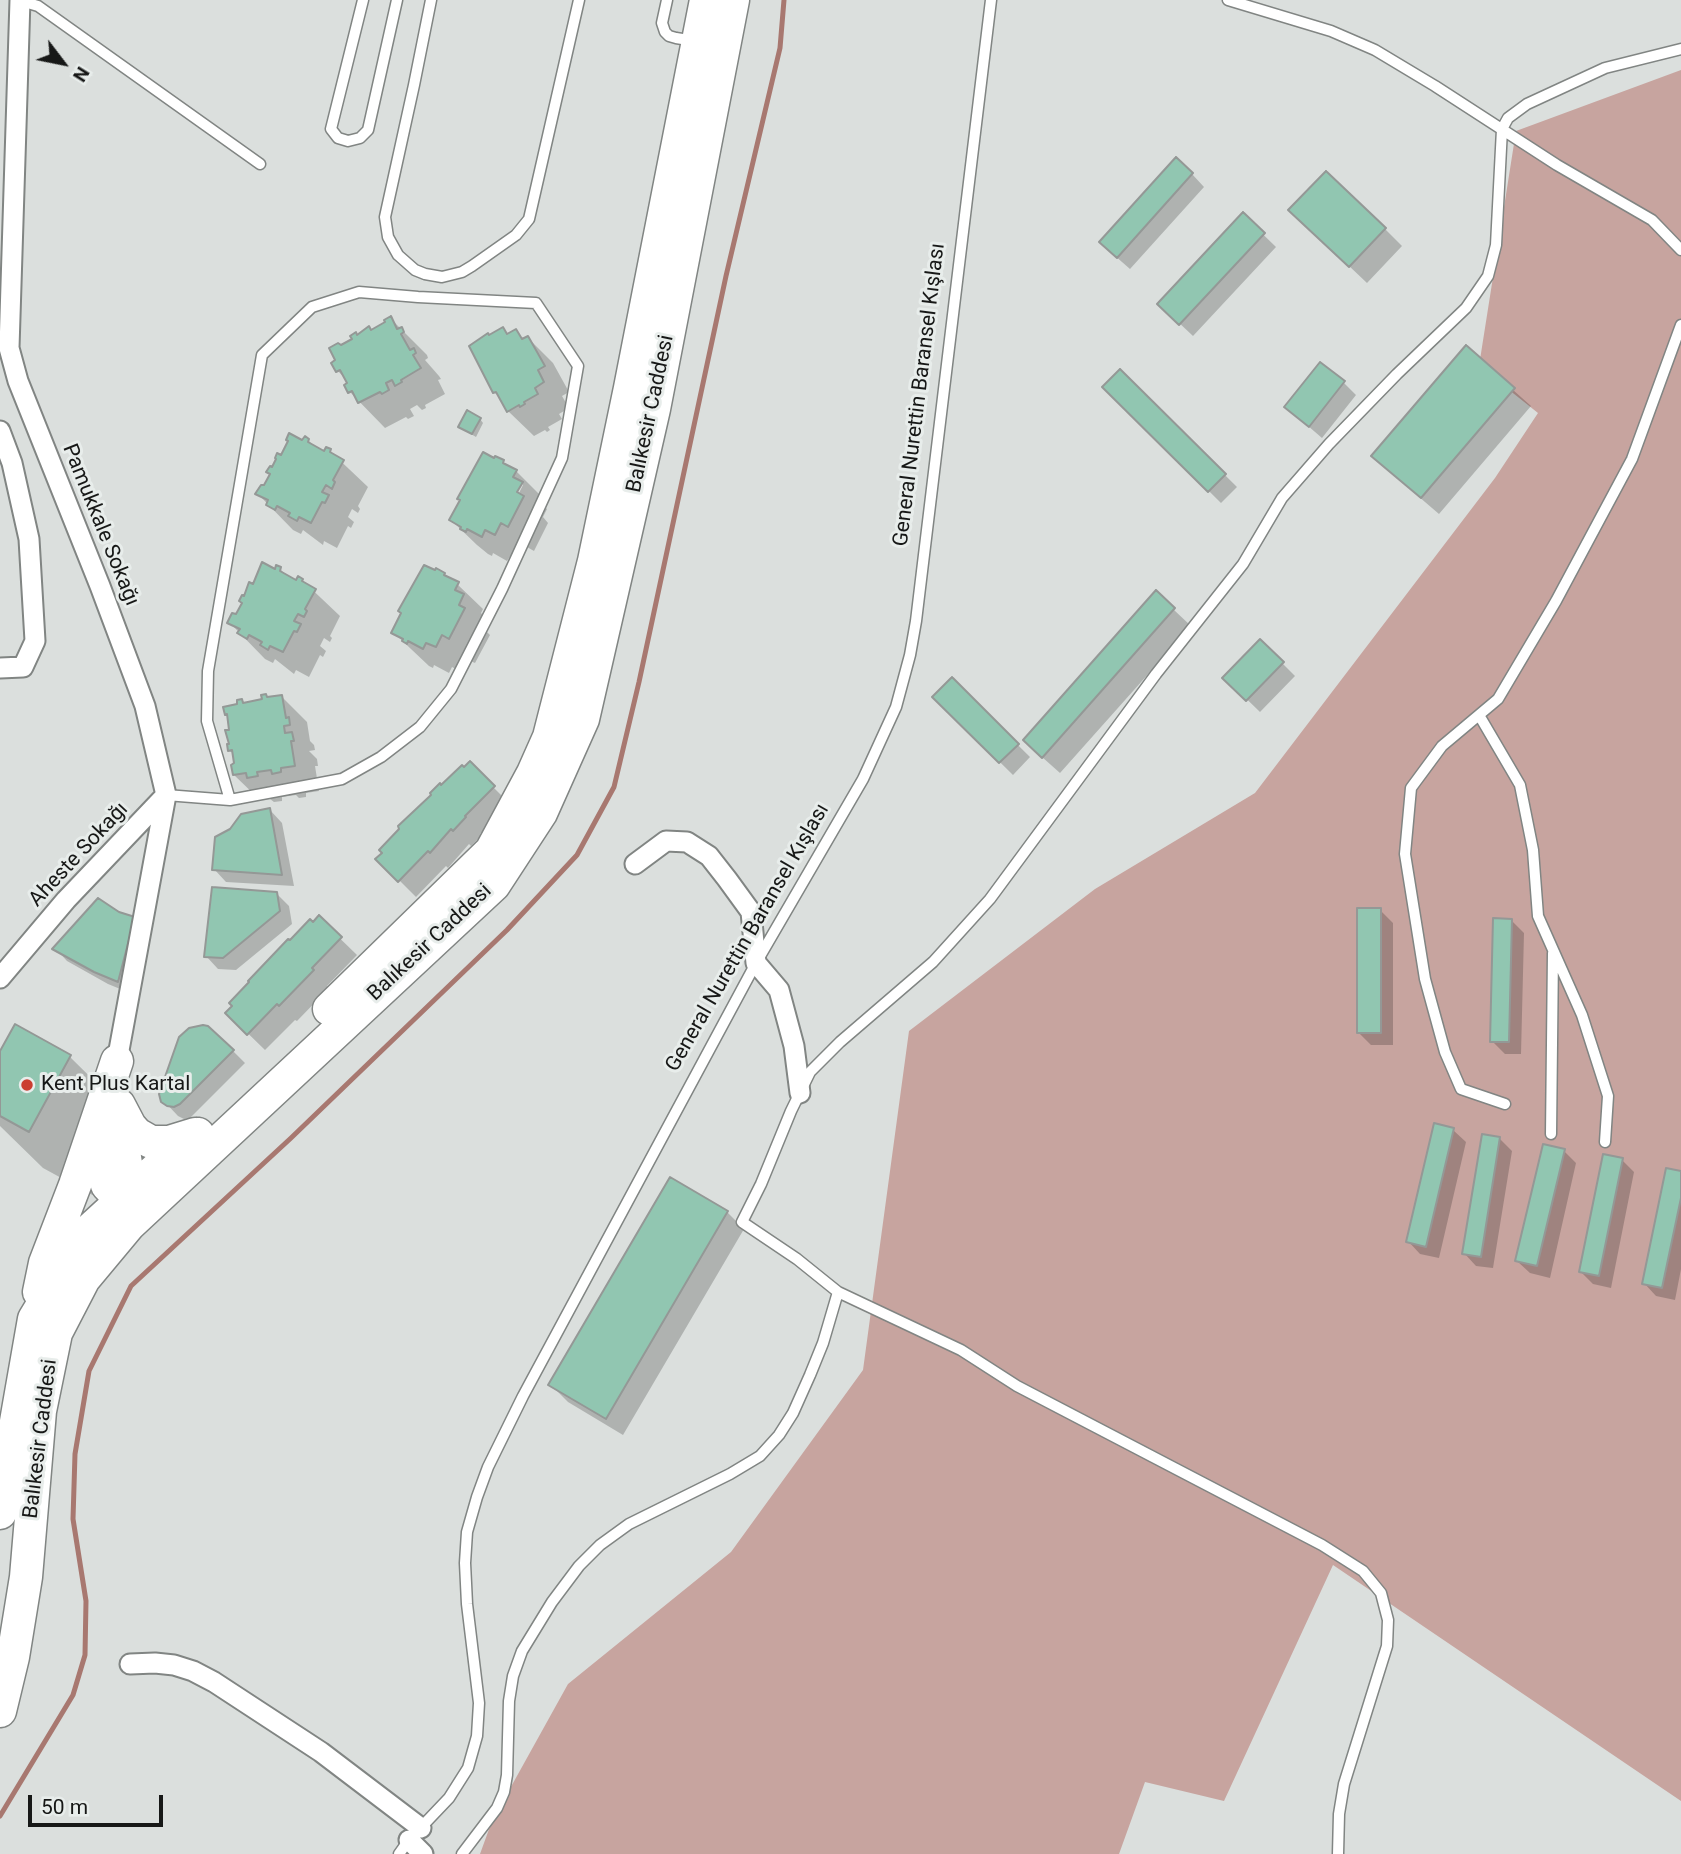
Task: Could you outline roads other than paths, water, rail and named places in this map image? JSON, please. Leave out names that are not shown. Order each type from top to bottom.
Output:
[{"type":"main road","name":"Balıkesir Caddesi","points":[[135,1200],[199,1132],[491,851],[533,773],[549,737],[594,561],[706,0]]},
{"type":"main road","name":"Balıkesir Caddesi","points":[[0,1513],[45,1326],[86,1233],[135,1200],[495,885],[541,813],[583,719],[654,409],[733,0]]},
{"type":"main road","points":[[45,1326],[45,1263],[75,1185],[109,1111],[117,1061]]},
{"type":"main road","points":[[109,1111],[135,1200]]},
{"type":"main road","points":[[109,1111],[151,1142],[169,1142],[199,1132]]},
{"type":"main road","name":"Balıkesir Caddesi","points":[[0,1711],[13,1657],[26,1577],[45,1326]]},
{"type":"street","name":"Pamukkale Sokağı","points":[[21,1],[9,348],[18,381],[145,706],[166,795],[117,1061]]},
{"type":"street","points":[[0,431],[12,464],[29,539],[35,642],[23,667],[0,668]]},
{"type":"street","name":"Aheste Sokağı","points":[[0,978],[66,900],[166,795]]},
{"type":"street","points":[[635,864],[666,841],[687,842],[709,856],[751,912],[757,962],[779,990],[794,1046],[800,1093]]},
{"type":"street","points":[[130,1664],[174,1665],[193,1671],[321,1752],[408,1846]]},
{"type":"lane","points":[[363,0],[331,129],[338,138],[348,141],[360,138],[368,130],[397,0]]},
{"type":"lane","points":[[431,0],[385,217],[391,245],[406,263],[425,274],[442,277],[462,272],[472,266],[516,235],[529,219],[579,0]]},
{"type":"lane","points":[[667,0],[662,23],[665,32],[669,36],[698,42]]},
{"type":"lane","name":"General Nurettin Baransel Kışlası","points":[[408,1846],[456,1788],[468,1768],[477,1736],[479,1703],[467,1604],[467,1532],[477,1497],[503,1434],[757,962],[863,779],[892,717],[904,682],[916,621],[991,0]]},
{"type":"lane","points":[[1228,0],[1331,31],[1375,50],[1652,220],[1681,250]]},
{"type":"lane","points":[[21,1],[38,6],[260,164]]},
{"type":"lane","points":[[1338,1854],[1339,1814],[1344,1784],[1387,1646],[1388,1620],[1381,1593],[1363,1571],[1322,1545],[1017,1387],[961,1350],[838,1292],[797,1259],[741,1222],[761,1184],[810,1072],[840,1042],[933,962],[990,899],[1140,695],[1243,564],[1282,498],[1397,374],[1466,308],[1488,276],[1496,245],[1502,130],[1508,118],[1527,104],[1605,68],[1681,49]]},
{"type":"lane","points":[[166,795],[230,800],[342,779],[381,757],[420,727],[451,689],[502,589],[562,458],[578,366],[536,303],[359,292],[312,307],[262,355],[208,671],[207,721],[230,800]]},
{"type":"lane","points":[[1505,1104],[1461,1089],[1445,1052],[1425,979],[1405,854],[1411,788],[1442,746],[1498,699],[1524,656],[1632,459],[1681,326]]},
{"type":"lane","points":[[1479,715],[1520,785],[1533,850],[1538,916],[1582,1015],[1608,1096],[1605,1142]]},
{"type":"lane","points":[[1551,1134],[1553,949]]},
{"type":"lane","points":[[462,1854],[497,1808],[504,1792],[513,1676],[522,1651],[552,1602],[579,1566],[600,1545],[629,1524],[760,1456],[779,1436],[810,1375],[838,1292]]},
{"type":"waterway","points":[[0,1816],[73,1695],[85,1655],[86,1601],[73,1519],[75,1454],[89,1371],[131,1286],[291,1138],[507,930],[577,855],[614,787],[726,276],[780,48],[784,0]]},
{"type":"place","name":"Kent Plus Kartal","points":[[27,1085]]}]
